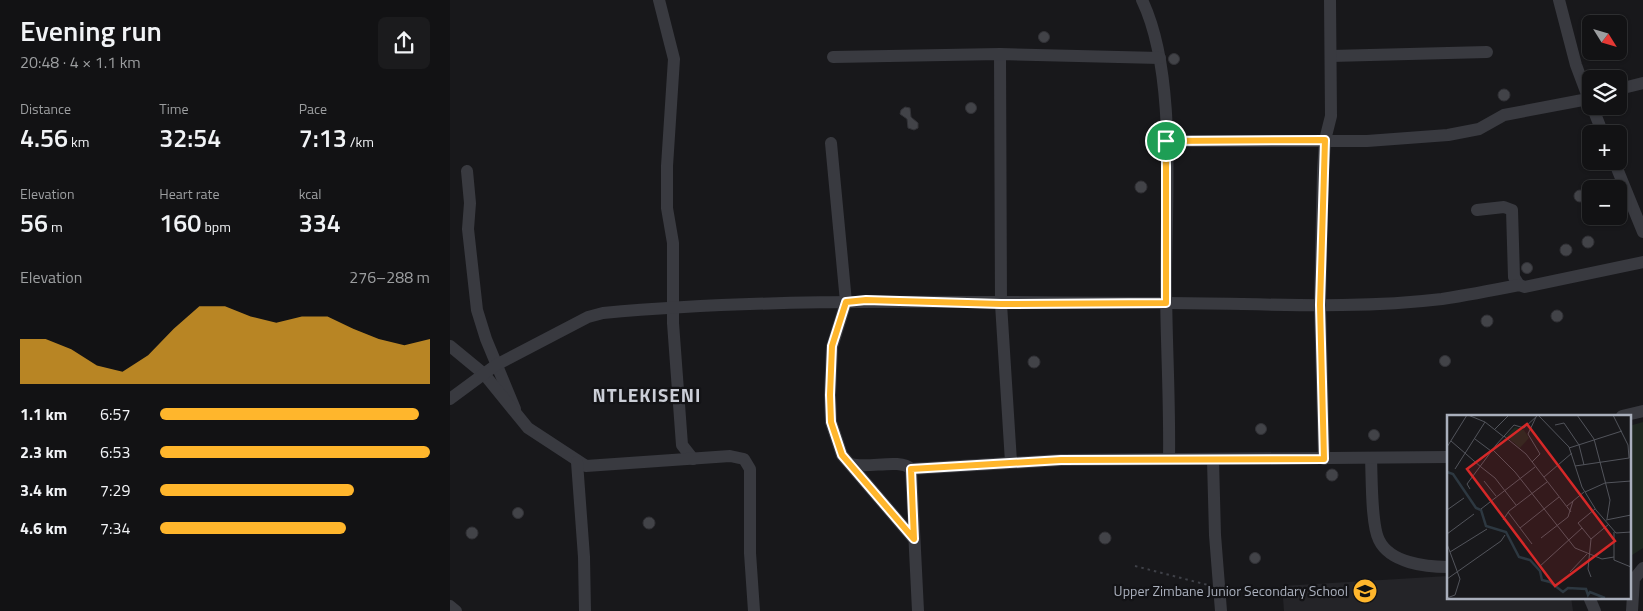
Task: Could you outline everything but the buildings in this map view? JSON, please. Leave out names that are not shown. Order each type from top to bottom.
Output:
[{"type":"street","points":[[659,0],[674,59],[667,166],[667,208],[673,243],[673,309],[682,445],[693,459]]},
{"type":"street","points":[[1142,0],[1149,15],[1160,58],[1166,141],[1166,303],[1170,381],[1169,459]]},
{"type":"street","points":[[1324,459],[1320,305],[1325,140],[1331,116],[1330,0]]},
{"type":"street","points":[[1559,0],[1576,65],[1582,80]]},
{"type":"street","points":[[1331,56],[1487,52]]},
{"type":"street","points":[[832,56],[1000,54],[1160,58]]},
{"type":"street","points":[[1000,54],[1001,304],[1011,462]]},
{"type":"street","points":[[1627,87],[1643,83]]},
{"type":"street","points":[[1166,141],[1378,140],[1463,133],[1479,129],[1504,115],[1582,102]]},
{"type":"street","points":[[831,143],[846,302],[832,346],[831,422],[842,455],[914,539]]},
{"type":"street","points":[[1618,170],[1643,232]]},
{"type":"street","points":[[467,172],[470,203],[468,229],[477,310],[496,365],[507,386],[517,416]]},
{"type":"street","points":[[1477,210],[1511,208],[1514,277],[1519,285]]},
{"type":"street","points":[[450,400],[496,365],[594,315],[792,302],[866,300],[1001,304],[1166,303],[1320,305],[1443,298],[1519,285],[1525,287],[1643,262]]},
{"type":"street","points":[[450,346],[484,374],[528,428],[577,462],[592,467],[736,456],[744,460],[750,469],[750,554],[754,611]]},
{"type":"street","points":[[1626,415],[1643,411]]},
{"type":"street","points":[[850,464],[863,467],[902,463],[911,469],[1011,462],[1447,457]]},
{"type":"street","points":[[1371,459],[1376,530],[1382,545],[1401,558],[1423,565],[1447,566]]},
{"type":"street","points":[[1213,460],[1214,535],[1220,588],[1220,611]]},
{"type":"street","points":[[577,462],[584,557],[584,611]]},
{"type":"street","points":[[911,469],[918,611]]},
{"type":"street","points":[[1632,611],[1634,579],[1643,568]]},
{"type":"street","points":[[1589,598],[1595,611]]},
{"type":"street","points":[[450,606],[456,611]]},
{"type":"path","points":[[1135,566],[1220,588]]},
{"type":"shaded area","points":[[1643,422],[1643,548],[1630,556],[1630,426]]},
{"type":"shaded area","name":"Upper Zimbane Junior Secondary School","points":[[1447,576],[1447,598],[1571,598],[1573,611],[1284,611],[1282,586]]},
{"type":"place","name":"Upper Zimbane Junior Secondary School","points":[[1365,591]]},
{"type":"district","name":"NTLEKISENI","points":[[647,395]]},
{"type":"route","points":[[1325,140],[1322,171],[1320,305],[1324,459],[1061,460],[911,469],[914,539],[842,455],[831,422],[832,346],[846,302],[866,300],[1001,304],[1166,303],[1166,141],[1325,140]]}]
